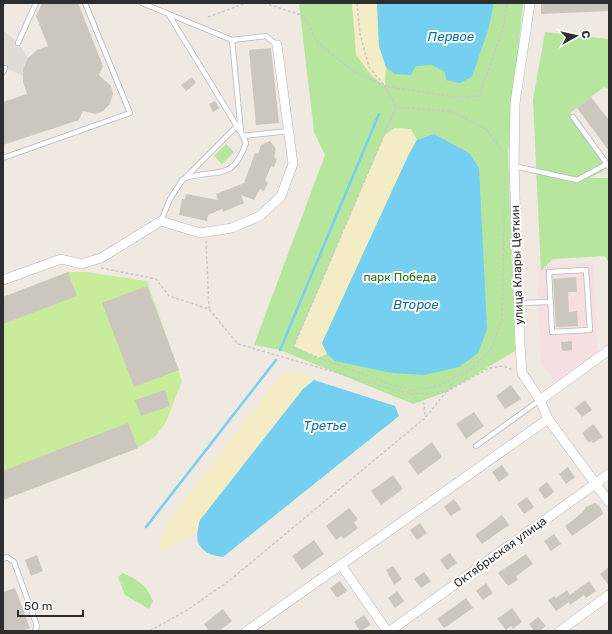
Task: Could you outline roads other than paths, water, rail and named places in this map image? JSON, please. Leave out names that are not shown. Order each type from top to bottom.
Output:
[{"type":"street","name":"улица Клары Цеткин","points":[[530,3],[515,103],[514,166],[522,373],[540,400],[548,419],[609,502]]},
{"type":"street","points":[[3,280],[61,259],[81,264],[101,258],[160,221],[200,233],[232,228],[260,216],[281,196],[293,164],[277,45]]},
{"type":"street","points":[[540,400],[609,350]]},
{"type":"street","points":[[247,631],[548,419]]},
{"type":"street","name":"Октябрьская улица","points":[[390,631],[609,474]]},
{"type":"street","points":[[341,565],[386,631]]},
{"type":"street","points":[[560,631],[609,595]]},
{"type":"lane","points":[[18,43],[36,3]]},
{"type":"lane","points":[[3,158],[130,113],[85,3]]},
{"type":"lane","points":[[142,3],[232,40],[266,36],[277,45]]},
{"type":"lane","points":[[169,15],[246,143],[241,159],[229,170],[213,174],[192,176],[184,179]]},
{"type":"lane","points":[[232,40],[242,136]]},
{"type":"lane","points":[[514,166],[577,180],[608,166],[573,117]]},
{"type":"lane","points":[[160,221],[170,199],[184,179],[237,126]]},
{"type":"lane","points":[[242,136],[289,131]]},
{"type":"lane","points":[[586,270],[590,330],[552,332],[550,302],[549,272],[586,270]]},
{"type":"lane","points":[[520,303],[550,302]]},
{"type":"lane","points":[[476,446],[540,400]]},
{"type":"lane","points":[[3,559],[7,557],[14,562],[37,626],[35,631]]},
{"type":"water","name":"Первое","points":[[377,3],[494,3],[488,30],[472,77],[460,83],[446,80],[445,72],[432,65],[416,66],[411,75],[395,74],[386,67],[379,46]]},
{"type":"water","name":"Второе","points":[[434,134],[469,153],[479,168],[487,329],[478,353],[459,367],[424,375],[392,373],[335,361],[327,354],[322,343],[409,154],[417,140]]},
{"type":"water","name":"Третье","points":[[314,380],[395,406],[399,416],[223,557],[203,550],[198,541],[197,535],[200,520],[303,389]]},
{"type":"waterway","points":[[280,350],[379,114]]},
{"type":"waterway","points":[[146,527],[276,360]]},
{"type":"park label","name":"парк Победa","points":[[400,277]]}]
